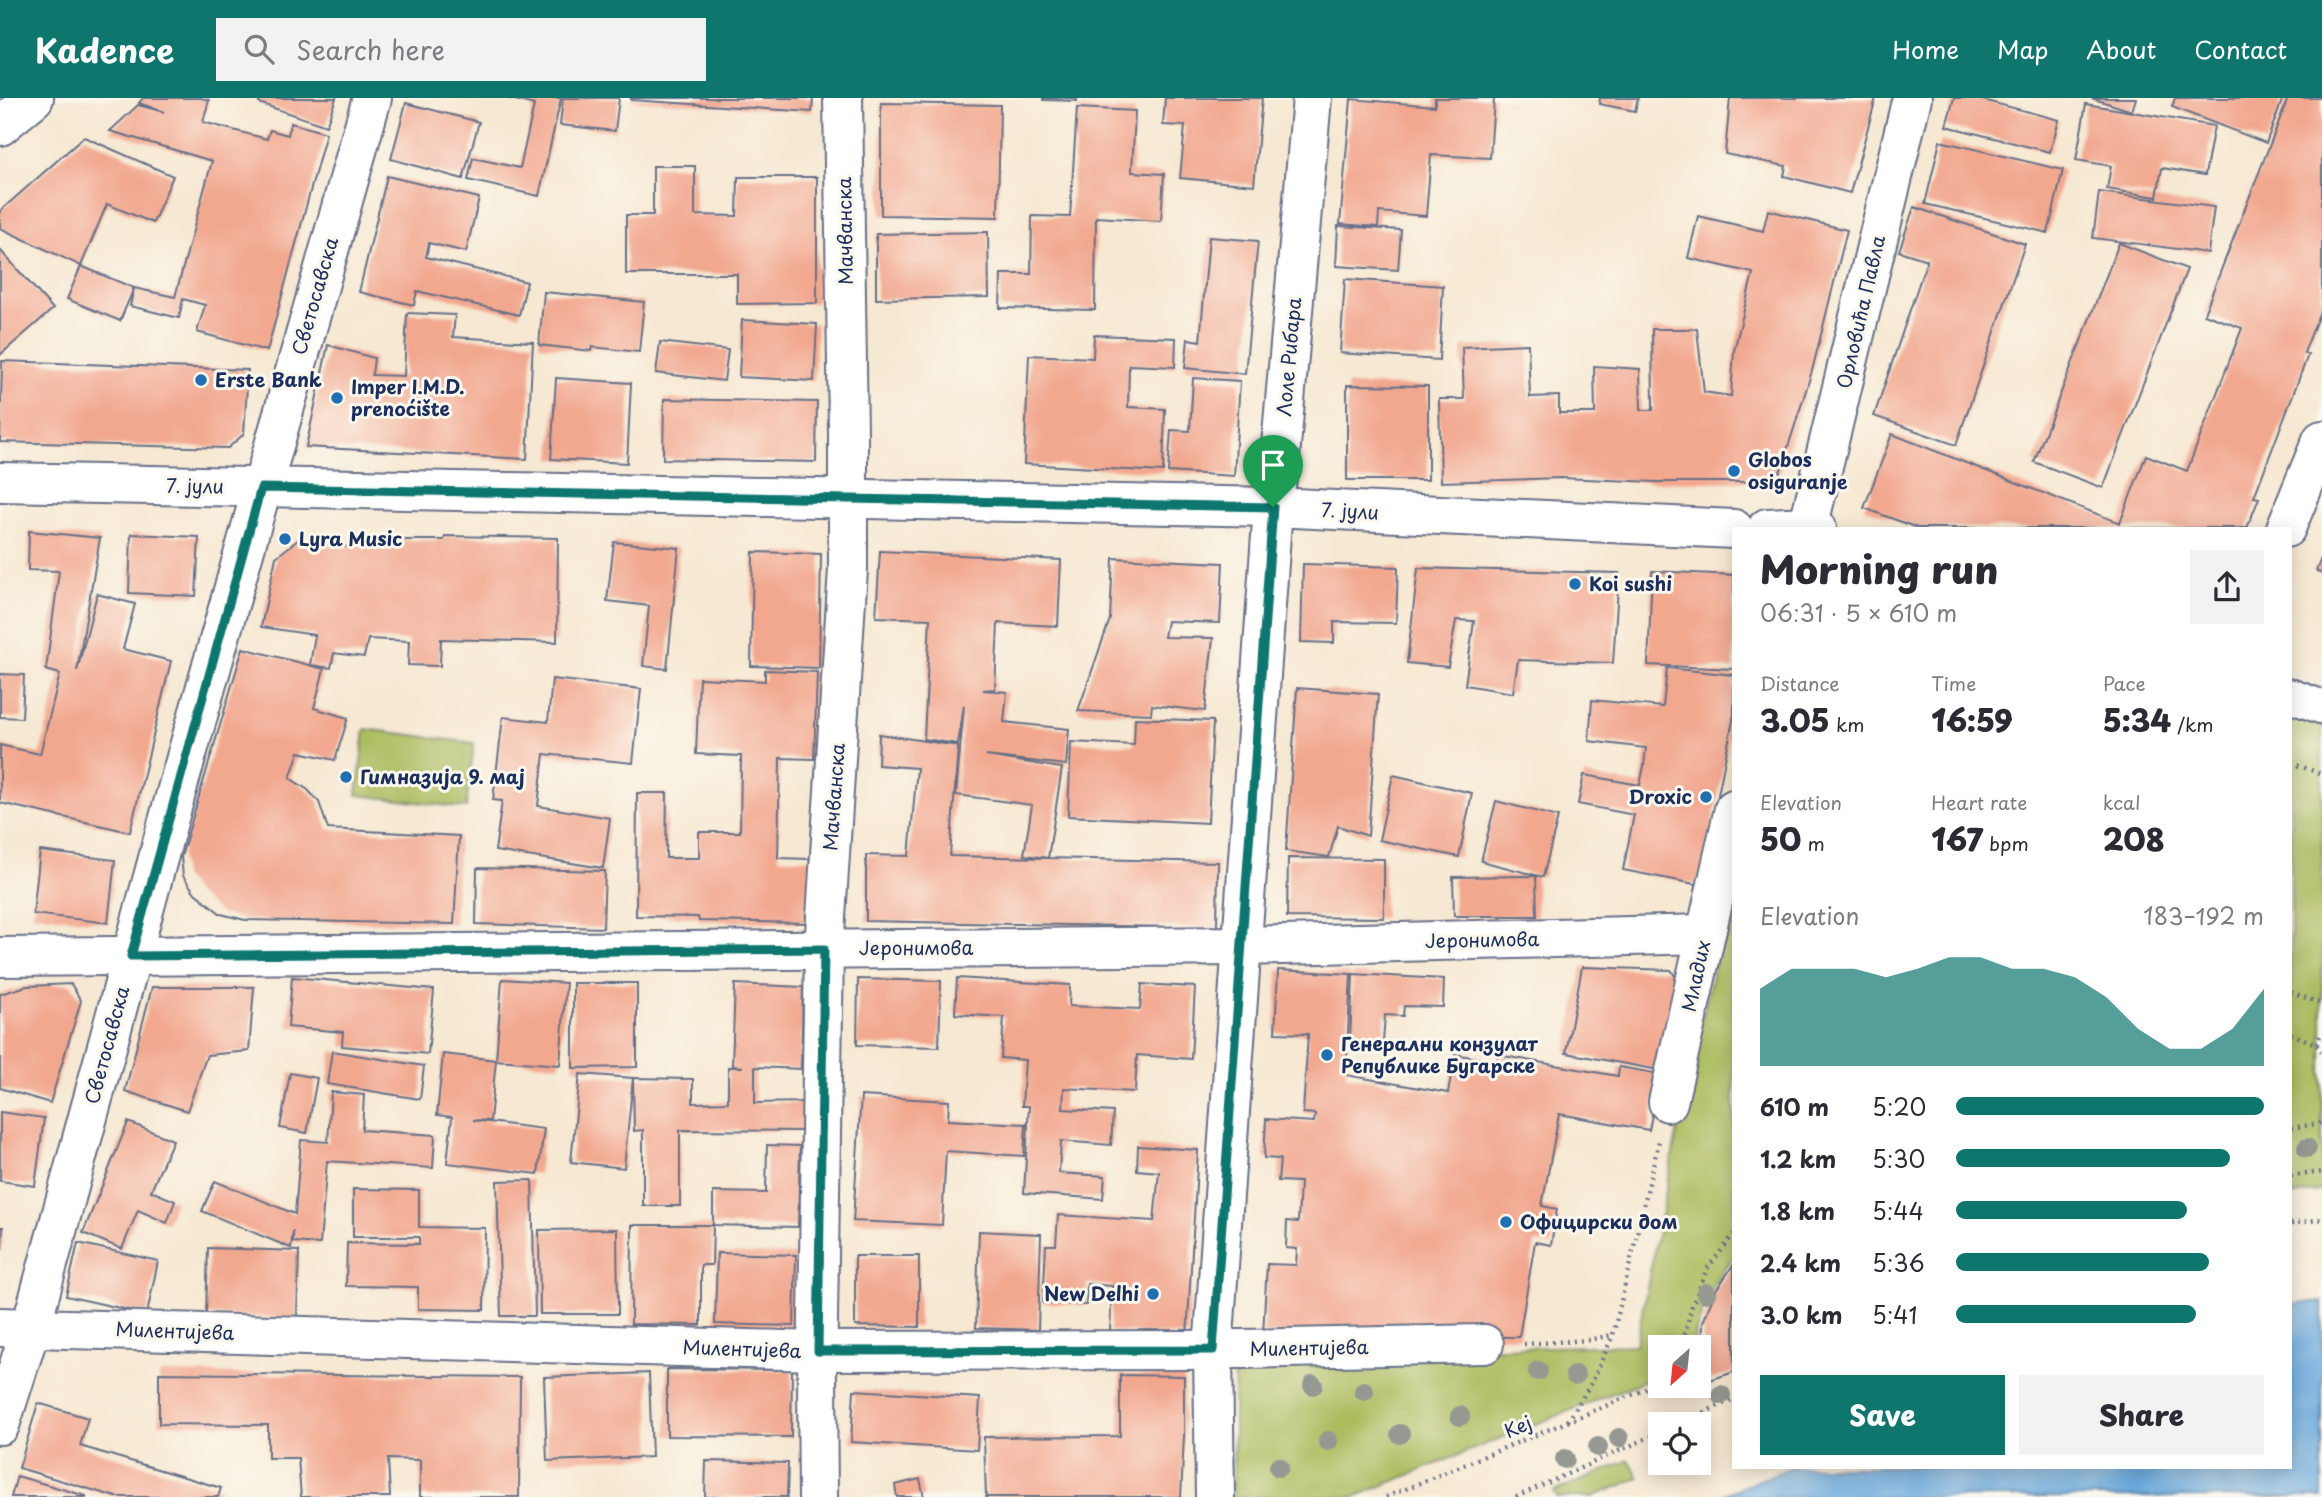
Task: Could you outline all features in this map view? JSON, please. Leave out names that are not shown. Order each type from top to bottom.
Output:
[{"type":"street","points":[[0,126],[34,98]]},
{"type":"street","name":"Светосавска","points":[[0,1425],[15,1327],[131,956],[372,98]]},
{"type":"street","name":"Мачванска","points":[[818,1497],[824,949],[848,569],[843,98]]},
{"type":"street","name":"Лоле Рибара","points":[[1215,1497],[1213,1350],[1273,507],[1280,457],[1312,98]]},
{"type":"street","name":"Орловића Павла","points":[[1812,527],[1912,98]]},
{"type":"street","points":[[2286,527],[2322,440]]},
{"type":"street","name":"7. јули","points":[[0,482],[1273,507],[1732,529]]},
{"type":"street","points":[[2292,696],[2322,707]]},
{"type":"street","name":"Младих","points":[[1668,1102],[1732,818]]},
{"type":"street","name":"Јеронимова","points":[[0,957],[1243,946],[1705,934]]},
{"type":"street","name":"Милентијева","points":[[15,1327],[818,1351],[1213,1350],[1484,1344]]},
{"type":"path","points":[[2292,763],[2322,774]]},
{"type":"path","points":[[2292,992],[2322,1004]]},
{"type":"path","points":[[2316,1044],[2322,1032]]},
{"type":"path","points":[[2292,1034],[2316,1044],[2322,1052]]},
{"type":"path","points":[[1568,1421],[1592,1382],[1613,1335],[1668,1102]]},
{"type":"path","points":[[2292,1128],[2322,1123]]},
{"type":"path","points":[[2292,1176],[2322,1172]]},
{"type":"path","points":[[2292,1224],[2322,1219]]},
{"type":"path","points":[[1684,1335],[1692,1306],[1707,1269],[1732,1237]]},
{"type":"path","points":[[1484,1344],[1546,1343],[1613,1335]]},
{"type":"path","name":"Кеј","points":[[1386,1497],[1648,1388]]},
{"type":"path","points":[[1705,1412],[1732,1400]]},
{"type":"path","points":[[1517,1497],[1648,1438]]},
{"type":"green space","points":[[2292,712],[2322,723],[2322,1190],[2292,1196]]},
{"type":"green space","points":[[365,729],[474,743],[466,808],[357,795]]},
{"type":"green space","points":[[1732,887],[1732,1258],[1707,1299],[1696,1335],[1648,1335],[1648,1379],[1354,1497],[1233,1497],[1235,1354],[1636,1345],[1680,1117]]},
{"type":"green space","points":[[1629,1460],[1639,1478],[1592,1497],[1557,1497],[1554,1492]]},
{"type":"water","points":[[2322,1301],[2322,1497],[1717,1497],[1787,1469],[2292,1469],[2292,1305]]},
{"type":"building","points":[[143,98],[209,100],[203,122],[267,139],[270,130],[288,135],[291,123],[326,133],[267,351],[197,332],[205,305],[183,299],[179,318],[130,306],[134,288],[175,297],[212,161],[110,131],[138,105],[164,112],[139,103]]},
{"type":"building","points":[[260,98],[336,98],[326,126],[259,103]]},
{"type":"building","points":[[508,98],[561,98],[539,196],[468,180],[473,158],[520,168],[534,105]]},
{"type":"building","points":[[563,98],[619,98],[615,131],[560,125]]},
{"type":"building","points":[[631,98],[813,98],[812,112]]},
{"type":"building","points":[[1077,98],[1077,101],[1043,100]]},
{"type":"building","points":[[1165,98],[1262,98],[1254,185],[1180,178],[1185,126],[1163,125]]},
{"type":"building","points":[[1435,98],[1494,98],[1490,158],[1431,155],[1426,216],[1379,212],[1378,227],[1340,224],[1351,99],[1435,106]]},
{"type":"building","points":[[1600,98],[1638,98],[1635,111],[1599,104]]},
{"type":"building","points":[[1730,98],[1876,98],[1850,193],[1784,176],[1786,166],[1725,154]]},
{"type":"building","points":[[1954,98],[1975,98],[2059,120],[2050,152],[1946,126]]},
{"type":"building","points":[[2091,98],[2136,98],[2132,111]]},
{"type":"building","points":[[2175,98],[2283,98],[2266,143],[2172,107]]},
{"type":"building","points":[[2288,98],[2322,98],[2322,306],[2304,353],[2308,355],[2254,497],[2259,498],[2247,527],[1914,527],[1864,508],[1892,434],[2120,523],[2146,455],[2187,471],[2242,328],[2204,314]]},
{"type":"building","points":[[406,103],[479,122],[463,179],[391,159]]},
{"type":"building","points":[[881,103],[1000,105],[998,217],[881,215]]},
{"type":"building","points":[[2086,104],[2214,126],[2205,175],[2162,168],[2157,197],[2107,189],[2111,166],[2076,160]]},
{"type":"building","points":[[1077,108],[1135,111],[1132,172],[1164,174],[1161,221],[1096,217],[1095,310],[1000,308],[1001,274],[1031,274],[1032,216],[1070,217]]},
{"type":"building","points":[[84,137],[173,176],[153,223],[107,204],[81,266],[0,228],[0,211]]},
{"type":"building","points":[[1940,141],[2063,170],[2048,233],[1925,204]]},
{"type":"building","points":[[653,166],[695,166],[695,215],[737,216],[738,177],[817,177],[817,303],[737,304],[737,274],[626,274],[626,215],[653,215]]},
{"type":"building","points":[[387,176],[479,198],[466,252],[429,243],[426,257],[527,282],[519,315],[417,291],[414,305],[359,292]]},
{"type":"building","points":[[2099,192],[2214,207],[2208,253],[2093,238]]},
{"type":"building","points":[[1914,207],[2025,244],[1956,445],[1874,416],[1927,260],[1899,251]]},
{"type":"building","points":[[1768,210],[1847,230],[1812,371],[1777,482],[1656,482],[1561,478],[1441,482],[1439,399],[1464,399],[1462,347],[1528,344],[1530,397],[1559,396],[1559,413],[1595,413],[1594,366],[1640,369],[1641,410],[1653,410],[1652,329],[1697,329],[1704,392],[1731,396],[1734,351],[1753,273],[1688,258],[1698,216],[1763,231]]},
{"type":"building","points":[[1338,226],[1401,230],[1398,270],[1336,266]]},
{"type":"building","points":[[988,232],[989,297],[876,299],[876,234]]},
{"type":"building","points":[[1209,237],[1258,241],[1245,374],[1185,368],[1188,339],[1200,341]]},
{"type":"building","points":[[2119,243],[2187,269],[2103,488],[2034,462]]},
{"type":"building","points":[[0,250],[53,309],[0,355]]},
{"type":"building","points":[[81,266],[134,288],[120,321],[67,299]]},
{"type":"building","points":[[1345,279],[1443,286],[1439,360],[1340,353]]},
{"type":"building","points":[[544,292],[644,302],[639,352],[592,347],[591,351],[539,345]]},
{"type":"building","points":[[407,313],[455,315],[453,337],[533,342],[527,459],[306,447],[328,345],[374,358],[372,375],[404,376]]},
{"type":"building","points":[[742,320],[817,324],[814,381],[739,377]]},
{"type":"building","points":[[1094,335],[1176,338],[1175,367],[1129,365],[1128,407],[1165,409],[1163,472],[1024,464],[1029,355],[1093,358]]},
{"type":"building","points":[[660,342],[728,350],[724,381],[656,373]]},
{"type":"building","points":[[2,361],[248,370],[244,434],[228,448],[0,442]]},
{"type":"building","points":[[556,378],[631,383],[627,463],[551,459]]},
{"type":"building","points":[[1193,378],[1240,381],[1234,476],[1168,472],[1171,430],[1190,431]]},
{"type":"building","points":[[1347,385],[1428,386],[1428,480],[1347,480]]},
{"type":"building","points":[[664,399],[817,402],[816,462],[663,459]]},
{"type":"building","points":[[29,531],[100,538],[77,671],[97,594],[135,604],[123,649],[171,661],[130,832],[0,803],[0,745],[40,754],[60,674],[46,670],[59,571],[28,570]]},
{"type":"building","points":[[131,534],[199,537],[196,596],[129,593]]},
{"type":"building","points":[[445,536],[558,538],[557,642],[441,639],[440,666],[408,665],[409,641],[368,639],[364,657],[334,653],[331,668],[310,665],[315,635],[261,627],[276,557],[299,539],[349,547],[351,540],[444,540]]},
{"type":"building","points":[[614,542],[679,548],[667,669],[643,666],[649,606],[607,601]]},
{"type":"building","points":[[880,551],[1061,560],[1058,626],[998,623],[995,689],[983,690],[1007,692],[1004,722],[1069,729],[1066,765],[986,756],[1062,768],[1048,858],[1024,855],[1032,805],[956,795],[964,705],[958,744],[924,739],[930,619],[876,617]]},
{"type":"building","points":[[753,552],[821,554],[819,668],[751,666]]},
{"type":"building","points":[[2322,556],[2322,574],[2316,571]]},
{"type":"building","points":[[1113,558],[1223,563],[1220,623],[1167,621],[1164,637],[1213,638],[1205,711],[1152,705],[1151,714],[1078,711],[1110,619]]},
{"type":"building","points":[[1303,564],[1398,567],[1396,623],[1334,622],[1334,643],[1301,642]]},
{"type":"building","points":[[1418,568],[1619,573],[1613,663],[1518,660],[1513,693],[1465,685],[1474,621],[1456,620],[1448,667],[1407,663]]},
{"type":"building","points":[[1652,571],[1732,575],[1732,669],[1648,665]]},
{"type":"building","name":"Гимназија 9. мај","points":[[243,648],[324,669],[314,708],[348,718],[335,760],[299,752],[290,778],[308,790],[319,802],[328,829],[459,836],[454,924],[245,920],[221,914],[195,893],[183,876],[181,857]]},
{"type":"building","points":[[1667,668],[1732,675],[1732,725],[1700,885],[1623,870],[1634,815],[1578,804],[1584,775],[1640,785],[1644,766],[1646,748],[1589,741],[1592,700],[1663,707]]},
{"type":"building","points":[[765,670],[817,672],[814,759],[780,758],[778,858],[810,859],[809,923],[699,921],[698,917],[636,916],[637,793],[667,793],[666,858],[699,858],[699,832],[740,832],[741,756],[696,754],[699,678],[765,681]]},
{"type":"building","points":[[0,674],[24,675],[22,718],[0,717]]},
{"type":"building","points":[[552,679],[641,689],[633,763],[544,754],[538,806],[610,818],[603,868],[495,851],[502,801],[493,800],[503,717],[548,722]]},
{"type":"building","points":[[1297,688],[1378,694],[1368,836],[1338,826],[1329,857],[1286,851]]},
{"type":"building","points":[[1135,718],[1213,721],[1208,823],[1068,816],[1071,742],[1134,745]]},
{"type":"building","points":[[879,734],[958,746],[950,856],[1218,862],[1217,928],[866,921],[866,855],[909,856],[917,768],[878,765]]},
{"type":"building","points":[[1393,775],[1472,793],[1459,857],[1379,840]]},
{"type":"building","points":[[1496,801],[1558,817],[1543,877],[1481,861]]},
{"type":"building","points":[[40,851],[115,860],[108,923],[33,914]]},
{"type":"building","points":[[1288,858],[1384,859],[1384,918],[1287,917]]},
{"type":"building","points":[[477,868],[605,871],[603,928],[476,924]]},
{"type":"building","points":[[1536,876],[1537,916],[1454,916],[1453,877]]},
{"type":"building","points":[[1582,967],[1671,970],[1676,977],[1659,1070],[1566,1053]]},
{"type":"building","points":[[1278,970],[1351,974],[1346,1075],[1448,1093],[1455,1054],[1497,1062],[1498,1055],[1618,1076],[1619,1067],[1660,1074],[1649,1130],[1559,1114],[1542,1206],[1557,1209],[1551,1245],[1535,1242],[1519,1337],[1263,1334],[1267,1264],[1296,1265],[1297,1249],[1286,1248],[1287,1221],[1298,1222],[1300,1182],[1278,1181],[1280,1159],[1264,1158],[1266,1119],[1314,1122],[1315,1114],[1303,1113],[1308,1034],[1275,1033]]},
{"type":"building","points":[[1353,974],[1444,979],[1443,1007],[1404,1006],[1403,1016],[1385,1015],[1383,1042],[1350,1040]]},
{"type":"building","points":[[292,977],[434,990],[428,1054],[342,1046],[343,1032],[288,1027]]},
{"type":"building","points":[[957,978],[1070,985],[1069,1006],[1140,1009],[1142,984],[1195,987],[1191,1059],[1137,1055],[1135,1092],[1064,1088],[1063,1109],[1113,1112],[1111,1145],[1061,1141],[1059,1173],[1105,1176],[1103,1199],[1024,1193],[1029,1106],[1022,1106],[1025,1060],[1001,1058],[1004,1017],[955,1014]]},
{"type":"building","points":[[502,979],[566,983],[560,1065],[496,1060]]},
{"type":"building","points":[[858,979],[941,981],[939,1047],[857,1045]]},
{"type":"building","points":[[573,983],[637,983],[637,1067],[573,1068]]},
{"type":"building","points":[[71,984],[81,1001],[50,1103],[0,1088],[0,994],[27,986]]},
{"type":"building","points":[[735,984],[803,987],[801,1069],[755,1067],[755,1103],[803,1102],[803,1131],[680,1130],[680,1206],[643,1206],[643,1130],[634,1131],[633,1078],[693,1079],[693,1103],[728,1102],[728,1067],[743,1067],[732,1066]]},
{"type":"building","points":[[152,987],[254,987],[249,1051],[207,1055],[187,1111],[125,1091]]},
{"type":"building","points":[[332,1051],[424,1066],[420,1099],[327,1084]]},
{"type":"building","points":[[443,1054],[496,1060],[490,1121],[473,1120],[544,1129],[538,1174],[447,1163],[452,1117],[437,1115]]},
{"type":"building","points":[[290,1073],[317,1078],[307,1133],[280,1128]]},
{"type":"building","points":[[580,1074],[633,1078],[624,1168],[571,1162]]},
{"type":"building","points":[[331,1092],[364,1095],[362,1130],[435,1135],[433,1168],[327,1161],[320,1244],[293,1242],[293,1231],[291,1248],[202,1211],[215,1181],[295,1214],[301,1140],[328,1142]]},
{"type":"building","points":[[861,1096],[949,1101],[948,1120],[1026,1124],[1024,1156],[946,1151],[942,1225],[853,1221]]},
{"type":"building","points":[[0,1112],[44,1118],[35,1186],[0,1181]]},
{"type":"building","points":[[128,1122],[173,1140],[151,1191],[175,1201],[167,1223],[138,1210],[122,1249],[83,1233]]},
{"type":"building","points":[[767,1145],[800,1146],[798,1227],[713,1225],[713,1192],[766,1193]]},
{"type":"building","points":[[1138,1146],[1198,1150],[1187,1336],[1110,1331],[1112,1286],[1087,1284],[1086,1305],[1043,1303],[1046,1245],[1056,1245],[1058,1215],[1154,1221],[1159,1172],[1137,1170]]},
{"type":"building","points":[[532,1180],[535,1316],[501,1316],[497,1181]]},
{"type":"building","points":[[353,1189],[419,1190],[419,1227],[485,1228],[484,1310],[418,1309],[418,1287],[346,1286],[347,1243],[419,1244],[419,1237],[353,1237]]},
{"type":"building","points":[[632,1225],[713,1225],[712,1265],[701,1265],[701,1325],[631,1324]]},
{"type":"building","points":[[0,1227],[3,1227],[2,1250],[0,1250]]},
{"type":"building","points":[[617,1229],[618,1314],[540,1314],[539,1230]]},
{"type":"building","points":[[979,1231],[1041,1234],[1038,1330],[976,1328]]},
{"type":"building","points":[[78,1243],[158,1261],[147,1314],[66,1296]]},
{"type":"building","points":[[208,1248],[299,1251],[297,1318],[206,1315]]},
{"type":"building","points":[[717,1253],[796,1255],[794,1326],[715,1324]]},
{"type":"building","points":[[855,1256],[919,1256],[919,1327],[855,1326]]},
{"type":"building","points":[[1732,1267],[1732,1373],[1712,1379],[1712,1335],[1703,1335],[1703,1322],[1716,1290]]},
{"type":"building","points":[[667,1369],[792,1370],[791,1437],[667,1436]]},
{"type":"building","points":[[159,1373],[520,1377],[519,1497],[420,1497],[420,1460],[388,1459],[390,1497],[301,1497],[298,1458],[268,1458],[268,1425],[159,1424]]},
{"type":"building","points":[[649,1373],[652,1457],[547,1461],[544,1377]]},
{"type":"building","points":[[1120,1375],[1184,1376],[1181,1497],[986,1497],[984,1437],[1120,1436]]},
{"type":"building","points":[[854,1390],[980,1398],[977,1450],[851,1442]]},
{"type":"building","points":[[38,1403],[88,1418],[80,1446],[221,1488],[218,1497],[116,1497],[19,1468]]},
{"type":"building","points":[[706,1461],[788,1463],[787,1497],[705,1497]]},
{"type":"building","points":[[17,1476],[86,1496],[86,1497],[11,1497]]},
{"type":"building","points":[[920,1479],[924,1497],[897,1497],[895,1485]]},
{"type":"place","name":"Erste Bank","points":[[201,380]]},
{"type":"place","name":"Imper I.M.D. prenoćište","points":[[337,398]]},
{"type":"place","name":"Globos osiguranje","points":[[1734,471]]},
{"type":"place","name":"Lyra Music","points":[[285,539]]},
{"type":"place","name":"Koi sushi","points":[[1575,584]]},
{"type":"place","name":"Гимназија 9. мај","points":[[346,777]]},
{"type":"place","name":"Droxic","points":[[1706,797]]},
{"type":"place","name":"Генерални конзулат Републике Бугарске","points":[[1327,1055]]},
{"type":"place","name":"Официрски дом","points":[[1506,1222]]},
{"type":"place","name":"New Delhi","points":[[1153,1294]]},
{"type":"route","points":[[261,488],[1273,507],[1213,1350],[818,1351],[824,949],[131,956],[261,488]]}]
